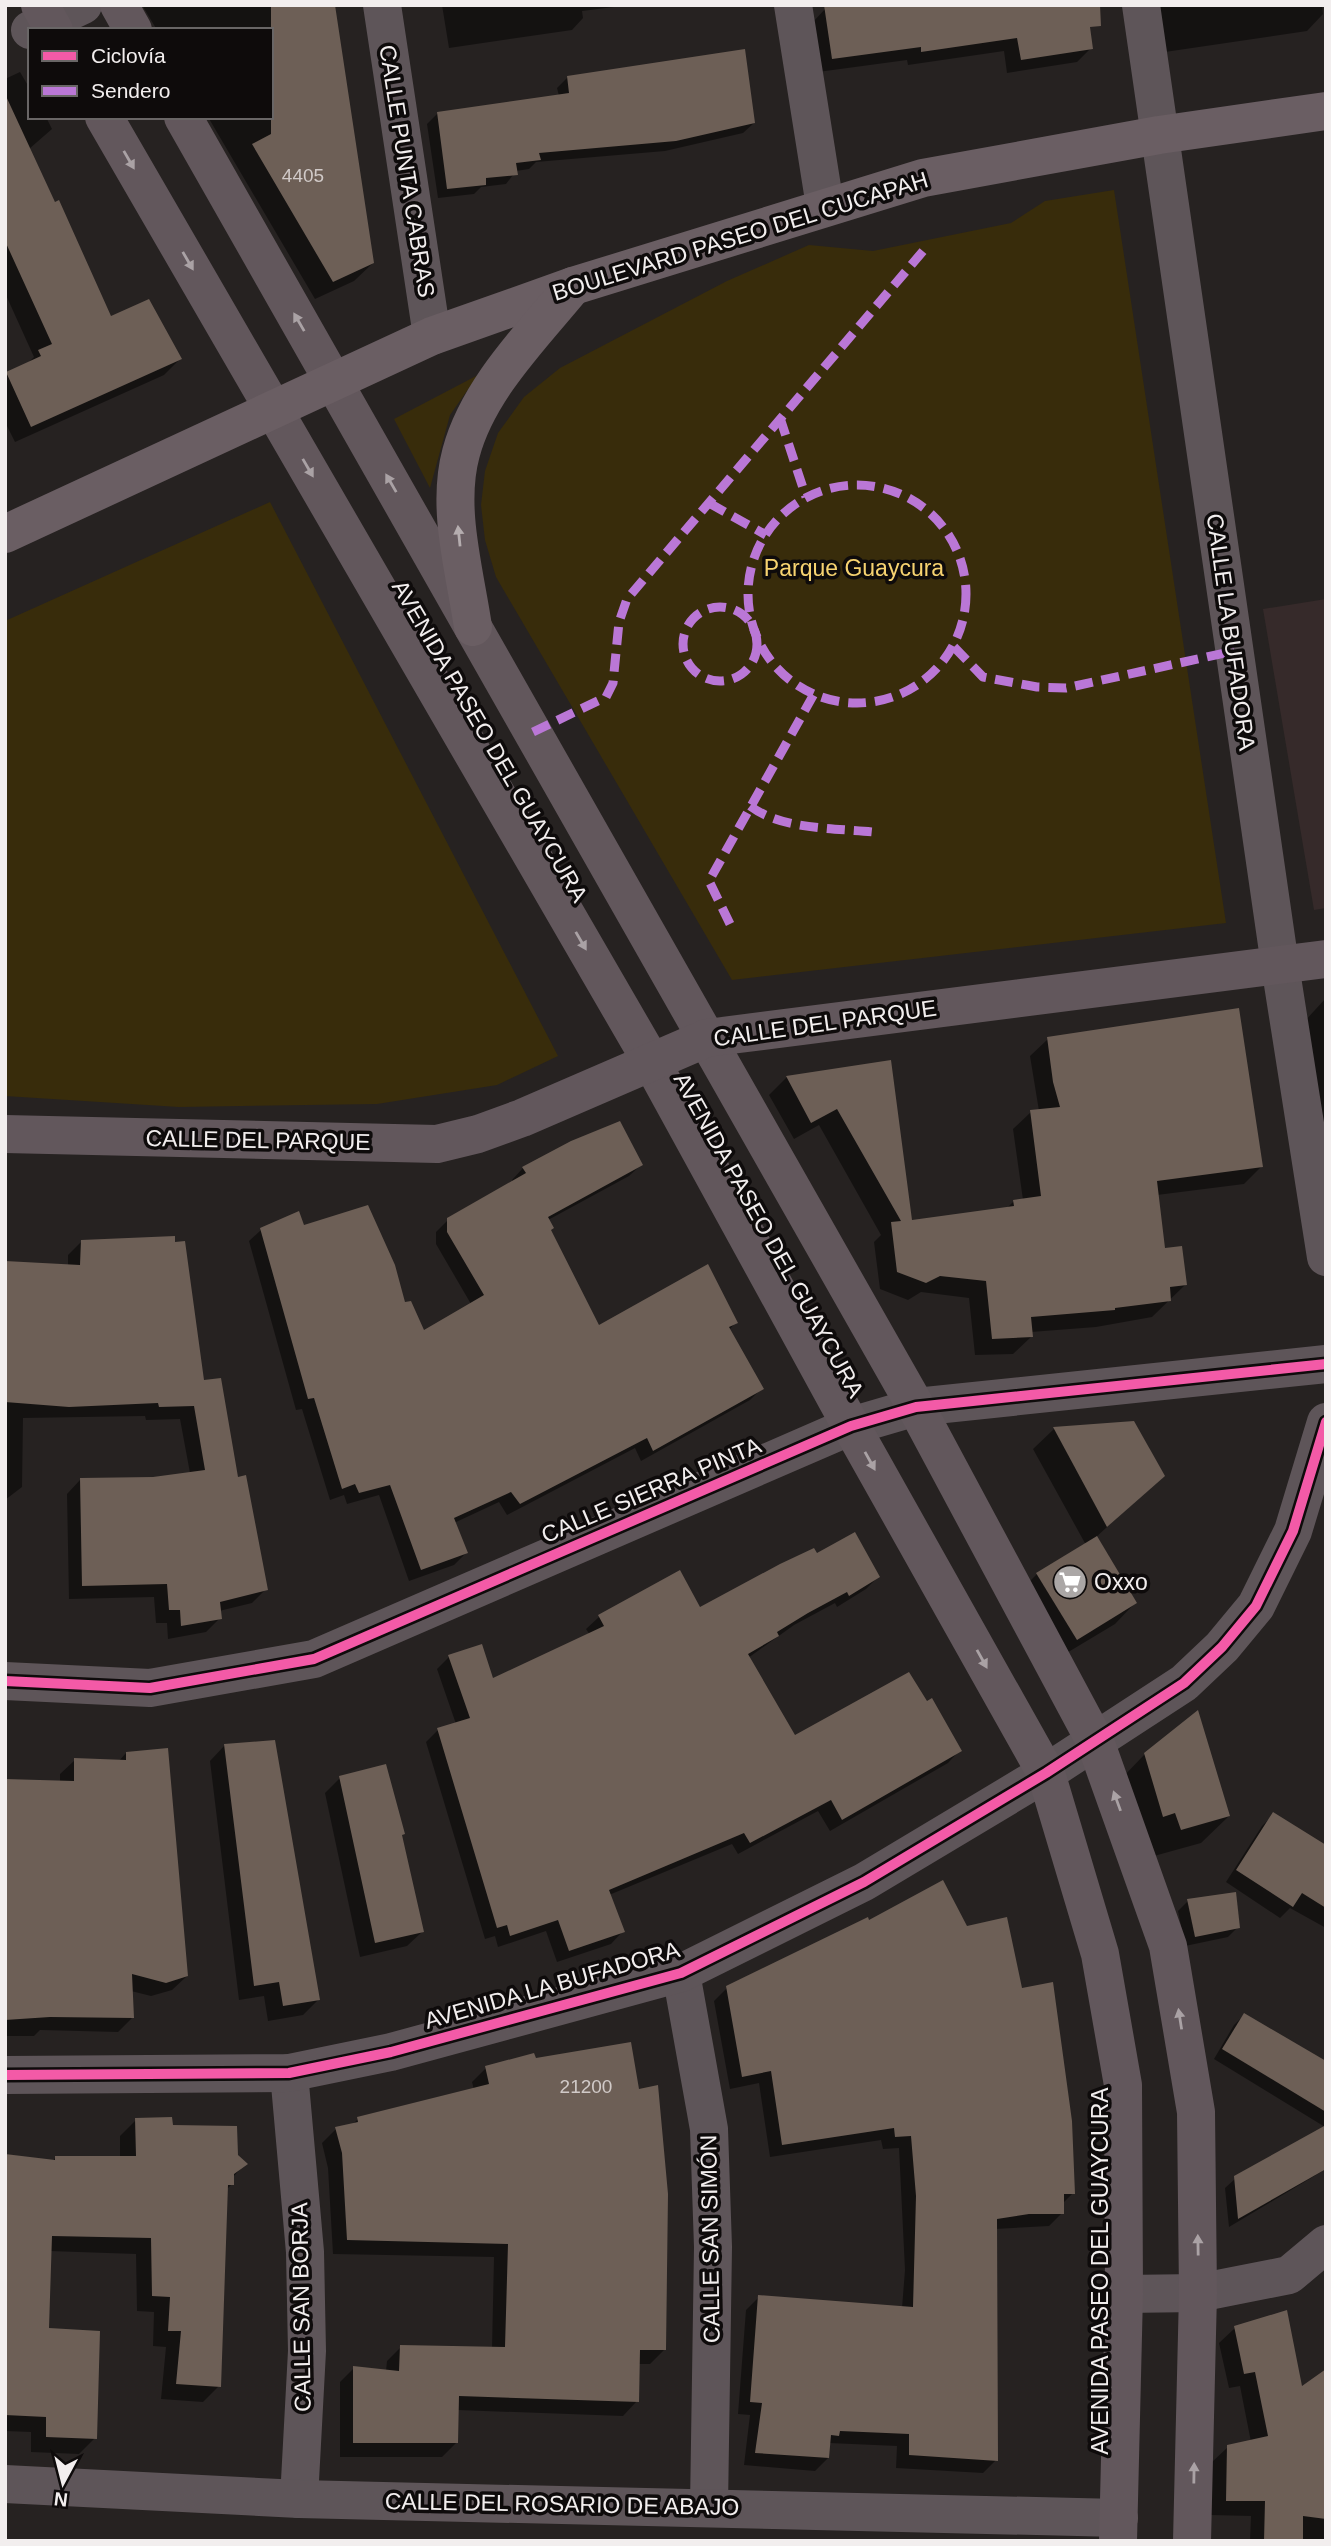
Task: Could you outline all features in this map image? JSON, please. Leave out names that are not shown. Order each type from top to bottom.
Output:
[{"type":"main road","points":[[119,5],[132,28]]},
{"type":"main road","name":"BOULEVARD PASEO DEL CUCAPAH","points":[[5,534],[432,336],[573,286],[825,206],[923,178],[1159,135],[1326,111]]},
{"type":"main road","name":"AVENIDA PASEO DEL GUAYCURA","points":[[105,119],[650,1061],[1046,1773],[1100,1954],[1123,2085],[1124,2294],[1119,2530]]},
{"type":"main road","name":"AVENIDA PASEO DEL GUAYCURA","points":[[184,119],[916,1407],[1095,1741],[1168,1946],[1196,2112],[1198,2293],[1192,2541]]},
{"type":"main road","points":[[473,627],[459,540],[456,499],[461,454],[476,414],[515,359],[573,286]]},
{"type":"main road","name":"CALLE DEL PARQUE","points":[[5,1133],[437,1144],[478,1134],[522,1118],[707,1038],[1326,959]]},
{"type":"street","name":"CALLE PUNTA CABRAS","points":[[382,5],[432,336]]},
{"type":"street","points":[[793,5],[825,206]]},
{"type":"street","name":"CALLE LA BUFADORA","points":[[1141,5],[1280,965],[1326,1257]]},
{"type":"street","points":[[32,28],[48,20]]},
{"type":"street","points":[[5,41],[28,30]]},
{"type":"street","name":"CALLE SIERRA PINTA","points":[[5,1681],[150,1688],[314,1659],[851,1426],[916,1407],[1326,1364]]},
{"type":"street","points":[[1095,1741],[1184,1684],[1222,1647],[1256,1606],[1293,1531],[1326,1422]]},
{"type":"street","name":"AVENIDA LA BUFADORA","points":[[5,2075],[289,2073],[391,2052],[681,1973],[864,1882],[1095,1741]]},
{"type":"street","name":"CALLE SAN SIMÓN","points":[[681,1973],[709,2129],[713,2247],[709,2507]]},
{"type":"street","name":"CALLE SAN BORJA","points":[[289,2073],[305,2252],[307,2351],[299,2499]]},
{"type":"street","points":[[1124,2294],[1198,2293],[1289,2274],[1326,2244]]},
{"type":"street","name":"CALLE DEL ROSARIO DE ABAJO","points":[[5,2484],[299,2499],[709,2507],[1119,2530]]},
{"type":"shaded area","points":[[1326,599],[1326,908],[1314,910],[1263,609]]},
{"type":"green space","name":"Parque Guaycura","points":[[1114,190],[1226,923],[732,980],[496,577],[485,540],[481,505],[485,471],[498,433],[524,397],[560,368],[727,281],[809,245],[873,251],[1011,223],[1045,201]]},
{"type":"green space","points":[[478,375],[450,415],[430,488],[394,419]]},
{"type":"green space","points":[[270,502],[558,1056],[497,1085],[377,1104],[179,1107],[5,1096],[5,621]]},
{"type":"building","points":[[271,5],[335,5],[374,263],[333,282],[252,144],[271,134]]},
{"type":"building","points":[[824,5],[1100,5],[1101,26],[1090,27],[1093,49],[1021,60],[1017,38],[921,52],[921,47],[832,59]]},
{"type":"building","points":[[745,49],[755,123],[676,141],[539,153],[541,160],[516,163],[518,175],[486,178],[486,185],[447,189],[437,112],[569,93],[567,76]]},
{"type":"building","points":[[5,94],[55,202],[59,200],[111,316],[149,299],[182,359],[31,427],[6,372],[41,356],[38,350],[52,344],[5,241]]},
{"type":"building","points":[[1239,1008],[1263,1167],[1157,1181],[1165,1248],[1182,1246],[1187,1285],[1170,1287],[1171,1301],[1115,1310],[1031,1317],[1033,1337],[992,1339],[986,1281],[940,1276],[926,1283],[897,1272],[891,1222],[901,1221],[837,1109],[811,1123],[786,1076],[891,1060],[912,1220],[1014,1206],[1013,1200],[1041,1196],[1030,1110],[1060,1107],[1053,1082],[1047,1037]]},
{"type":"building","points":[[620,1121],[643,1165],[548,1217],[554,1228],[551,1230],[599,1325],[708,1264],[738,1323],[729,1327],[764,1389],[653,1451],[647,1438],[520,1504],[511,1492],[454,1518],[468,1553],[421,1570],[390,1485],[359,1493],[355,1484],[342,1489],[314,1398],[308,1399],[260,1228],[299,1211],[304,1225],[368,1205],[395,1265],[405,1302],[411,1301],[424,1330],[484,1295],[447,1232],[447,1218],[526,1173],[522,1167],[571,1141]]},
{"type":"building","points":[[175,1236],[175,1242],[185,1241],[204,1380],[221,1378],[238,1477],[246,1475],[268,1590],[220,1602],[222,1619],[181,1626],[180,1610],[169,1610],[167,1584],[82,1586],[80,1478],[153,1477],[205,1470],[194,1406],[159,1407],[158,1403],[69,1407],[5,1402],[5,1261],[80,1265],[81,1240]]},
{"type":"building","points":[[1134,1421],[1165,1476],[1107,1527],[1053,1427]]},
{"type":"building","points":[[855,1532],[880,1577],[849,1596],[847,1592],[808,1613],[777,1632],[779,1636],[748,1654],[795,1735],[909,1672],[927,1701],[932,1698],[962,1751],[842,1820],[831,1800],[750,1843],[744,1833],[609,1890],[625,1932],[569,1951],[558,1920],[510,1936],[507,1925],[497,1928],[437,1728],[470,1718],[448,1655],[482,1644],[493,1678],[604,1626],[598,1615],[680,1570],[700,1607],[780,1564],[814,1548],[817,1553]]},
{"type":"building","points":[[1097,1536],[1137,1603],[1077,1640],[1036,1573]]},
{"type":"building","points":[[1198,1710],[1230,1816],[1181,1830],[1175,1813],[1163,1817],[1144,1753]]},
{"type":"building","points":[[275,1740],[320,2000],[283,2006],[279,1982],[254,1986],[224,1744]]},
{"type":"building","points":[[168,1748],[188,1976],[166,1983],[132,1974],[134,2018],[50,2017],[5,2020],[5,1779],[74,1781],[74,1758],[126,1760],[126,1752]]},
{"type":"building","points":[[386,1764],[405,1834],[402,1835],[424,1932],[375,1943],[339,1776]]},
{"type":"building","points":[[1273,1812],[1326,1845],[1326,1908],[1302,1893],[1293,1907],[1236,1870]]},
{"type":"building","points":[[943,1880],[967,1926],[1007,1917],[1022,1988],[1053,1982],[1072,2121],[1075,2194],[1064,2194],[1064,2214],[1029,2214],[997,2219],[998,2461],[909,2455],[909,2434],[840,2431],[839,2436],[831,2435],[829,2458],[755,2453],[762,2403],[750,2402],[758,2295],[913,2307],[916,2196],[911,2136],[895,2137],[894,2128],[782,2145],[771,2071],[742,2077],[726,1986],[868,1917],[869,1920]]},
{"type":"building","points":[[1236,1892],[1240,1928],[1195,1937],[1187,1899]]},
{"type":"building","points":[[1244,2013],[1326,2061],[1326,2112],[1222,2049]]},
{"type":"building","points":[[631,2042],[639,2089],[658,2085],[668,2194],[666,2350],[640,2350],[639,2402],[459,2396],[458,2443],[353,2443],[353,2366],[399,2371],[400,2345],[505,2347],[508,2244],[347,2240],[342,2153],[335,2127],[358,2122],[357,2117],[489,2084],[485,2066],[534,2053],[536,2058]]},
{"type":"building","points":[[172,2117],[173,2125],[237,2126],[238,2155],[248,2164],[234,2174],[234,2185],[228,2185],[221,2387],[176,2384],[181,2331],[168,2331],[170,2297],[152,2296],[151,2238],[52,2236],[49,2328],[100,2331],[97,2439],[46,2437],[46,2417],[5,2415],[5,2154],[55,2160],[55,2156],[136,2156],[135,2118]]},
{"type":"building","points":[[1326,2125],[1326,2169],[1238,2219],[1234,2176]]},
{"type":"building","points":[[1287,2310],[1302,2386],[1326,2369],[1326,2519],[1303,2516],[1303,2541],[1264,2541],[1265,2501],[1226,2501],[1227,2445],[1268,2436],[1255,2372],[1244,2374],[1234,2326]]},
{"type":"marked path","points":[[533,732],[606,697],[613,683],[619,622],[627,599],[924,250]]},
{"type":"marked path","points":[[780,418],[806,497]]},
{"type":"marked path","points":[[868,485],[899,493],[918,503],[934,517],[948,533],[958,552],[966,594],[958,636],[948,655],[934,671],[918,685],[899,695],[868,703],[846,703],[815,695],[796,685],[766,655],[756,636],[750,615],[748,583],[756,552],[766,533],[796,503],[815,493],[836,487],[868,485]]},
{"type":"marked path","points":[[709,503],[766,535]]},
{"type":"marked path","points":[[720,607],[741,613],[751,623],[757,644],[751,665],[741,675],[720,681],[699,675],[689,665],[683,644],[689,623],[699,613],[720,607]]},
{"type":"marked path","points":[[954,647],[983,677],[1037,687],[1066,688],[1234,651]]},
{"type":"marked path","points":[[730,924],[709,881],[814,694]]},
{"type":"marked path","points":[[750,806],[777,820],[793,824],[873,832]]},
{"type":"cycle path","points":[[5,1681],[150,1688],[314,1659],[851,1426],[916,1407],[1326,1364]]},
{"type":"cycle path","points":[[5,2075],[289,2073],[391,2052],[681,1973],[864,1882],[1046,1773],[1184,1683],[1222,1647],[1256,1606],[1293,1531],[1326,1422]]},
{"type":"place","name":"Oxxo","points":[[1070,1582]]}]
